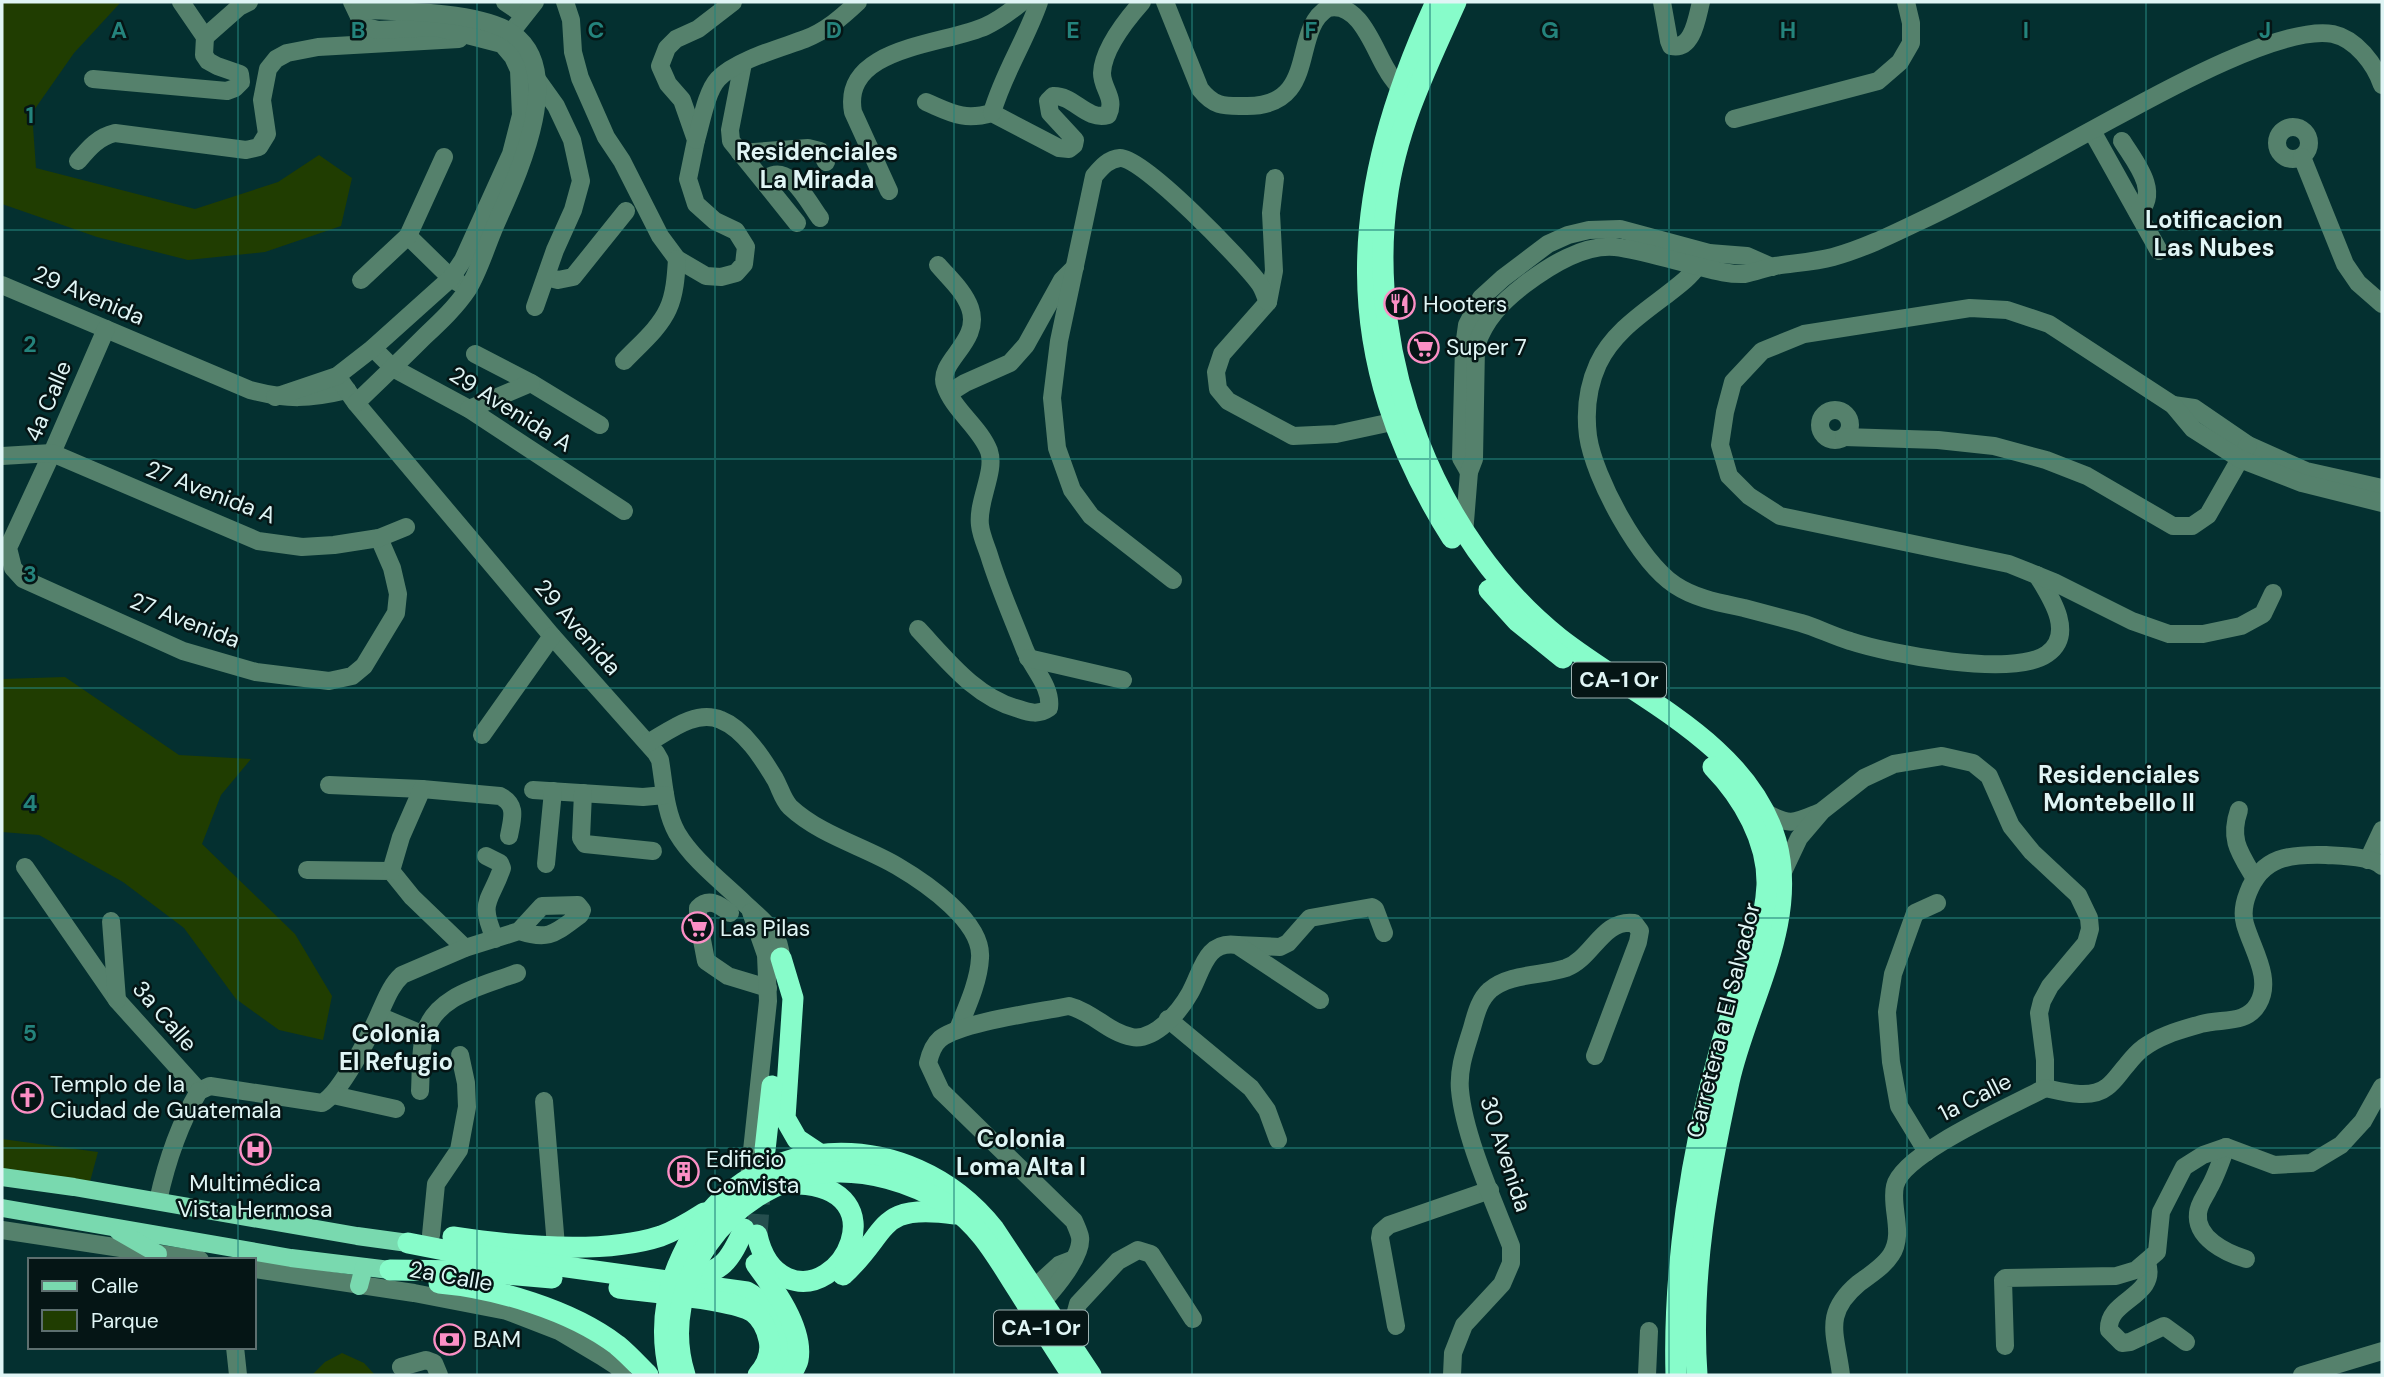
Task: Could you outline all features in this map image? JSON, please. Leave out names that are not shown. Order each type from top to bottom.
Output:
[{"type":"highway","name":"Carretera a El Salvador","points":[[1436,2],[1400,88],[1379,159],[1369,219],[1367,250],[1372,330],[1392,422],[1429,502],[1459,549],[1495,597],[1517,621],[1548,647],[1704,757],[1727,781],[1746,809],[1765,862],[1767,884],[1759,936],[1730,1015],[1715,1067],[1692,1180],[1675,1317],[1676,1375]]},
{"type":"highway","name":"Carretera a El Salvador","points":[[1456,2],[1416,90],[1395,156],[1384,234],[1383,272],[1389,332],[1404,398],[1431,472],[1464,534],[1505,587],[1529,611],[1559,638],[1707,743],[1732,766],[1766,813],[1783,874],[1779,919],[1730,1079],[1710,1183],[1696,1286],[1697,1375]]},
{"type":"highway","points":[[1392,422],[1400,421],[1407,425],[1419,454],[1431,472]]},
{"type":"highway","points":[[765,1150],[781,1006],[772,974]]},
{"type":"highway","points":[[772,974],[793,998],[785,1118],[789,1130],[797,1139],[821,1155]]},
{"type":"highway","name":"CA-1 Or","points":[[685,1375],[669,1292],[692,1252],[704,1218],[749,1178],[776,1164],[821,1155],[856,1153],[900,1162],[939,1179],[967,1199],[985,1217],[1091,1375]]},
{"type":"highway","name":"CA-1 Or","points":[[692,1252],[747,1204],[786,1184],[821,1173],[840,1172],[904,1183],[928,1192],[963,1215],[993,1251],[1072,1375]]},
{"type":"highway","points":[[750,1232],[768,1263],[781,1275],[798,1281],[820,1278],[846,1253],[853,1235],[854,1223],[844,1200],[838,1194],[822,1187],[786,1184]]},
{"type":"highway","points":[[408,1243],[431,1234],[470,1240],[556,1246],[615,1244],[659,1236],[678,1229],[717,1205]]},
{"type":"highway","points":[[763,1272],[785,1287],[810,1291],[842,1277],[881,1228],[900,1214],[925,1210],[963,1215]]},
{"type":"highway","points":[[600,1271],[647,1267],[698,1275],[710,1273],[728,1258],[750,1232]]},
{"type":"highway","points":[[750,1232],[748,1248],[789,1314],[796,1336],[798,1360],[791,1375]]},
{"type":"highway","points":[[408,1243],[736,1290],[755,1297],[777,1318],[783,1334],[784,1349],[776,1375]]},
{"type":"highway","points":[[387,1270],[415,1280],[464,1285],[510,1296],[559,1314],[616,1345],[631,1370],[648,1375]]},
{"type":"highway","points":[[387,1270],[469,1271],[565,1280],[745,1308],[755,1313],[761,1321],[770,1342],[768,1360],[758,1375]]},
{"type":"highway","points":[[674,1325],[698,1375]]},
{"type":"highway","name":"CA-1 Or","points":[[670,1375],[665,1348],[674,1325]]},
{"type":"main road","points":[[2,1177],[408,1243]]},
{"type":"main road","points":[[2,1208],[291,1258],[387,1270],[380,1253],[385,1240]]},
{"type":"main road","points":[[106,1224],[158,1254]]},
{"type":"main road","points":[[357,1236],[366,1241],[370,1249],[360,1267],[359,1286]]},
{"type":"main road","points":[[256,1260],[291,1258]]},
{"type":"street","points":[[93,79],[227,91],[235,88],[241,82],[240,74],[208,61],[204,55],[205,37],[181,2]]},
{"type":"street","points":[[205,37],[239,7],[249,2]]},
{"type":"street","points":[[78,161],[95,141],[115,133],[246,150],[259,147],[267,134],[262,100],[268,69],[276,59],[287,53],[318,47],[502,39],[530,8],[505,2]]},
{"type":"street","points":[[565,2],[571,20],[573,52],[580,78],[606,137],[622,161],[655,227],[677,259],[706,276],[721,277],[736,273],[744,264],[746,247],[736,231],[716,221],[696,204],[688,179],[710,93],[718,79],[743,63],[808,38],[839,20],[858,2]]},
{"type":"street","points":[[696,140],[682,100],[668,84],[660,66],[667,48],[676,39],[698,29],[733,2]]},
{"type":"street","points":[[889,191],[853,112],[850,99],[855,82],[884,58],[915,46],[985,27],[1022,2]]},
{"type":"street","points":[[992,113],[1010,65],[1039,2]]},
{"type":"street","points":[[926,102],[955,114],[974,118],[992,113],[1059,148],[1069,149],[1075,140],[1050,113],[1048,101],[1053,96],[1062,96],[1090,114],[1100,117],[1108,115],[1111,101],[1102,73],[1113,39],[1142,2]]},
{"type":"street","points":[[1165,2],[1200,89],[1209,101],[1222,106],[1266,106],[1283,96],[1297,77],[1316,17],[1330,6],[1346,6],[1361,16],[1386,70],[1400,88]]},
{"type":"street","points":[[1662,2],[1669,41],[1675,47],[1681,46],[1693,33],[1701,2]]},
{"type":"street","points":[[1734,119],[1878,81],[1900,62],[1911,43],[1911,23],[1906,2]]},
{"type":"street","points":[[347,390],[393,368],[453,308],[468,288],[526,154],[533,130],[536,78],[524,43],[436,27],[378,30],[362,23],[355,6]]},
{"type":"street","points":[[1464,534],[1469,472],[1474,459],[1470,365],[1476,346],[1474,327],[1481,299],[1503,278],[1548,244],[1589,230],[1620,229],[1640,243],[1703,259],[1716,271],[1744,274],[1831,258],[1863,248],[1937,213],[2202,73],[2263,47],[2308,34],[2333,34],[2351,42],[2367,57],[2382,85]]},
{"type":"street","name":"29 Avenida","points":[[347,390],[373,348],[451,278],[463,260],[511,154],[521,115],[519,71],[502,39]]},
{"type":"street","points":[[743,63],[730,130],[731,141],[797,222]]},
{"type":"street","points":[[535,307],[573,210],[581,181],[572,140],[556,106],[536,78]]},
{"type":"street","points":[[2092,131],[2158,251]]},
{"type":"street","points":[[2122,141],[2148,189],[2145,207],[2138,214]]},
{"type":"street","points":[[740,153],[808,148],[820,152],[826,162]]},
{"type":"street","points":[[361,280],[408,236],[444,157]]},
{"type":"street","points":[[2302,157],[2345,264],[2358,283],[2382,304]]},
{"type":"street","points":[[1173,580],[1091,516],[1072,490],[1057,448],[1052,398],[1059,341],[1094,176],[1105,163],[1121,158],[1134,162],[1179,200],[1260,284],[1268,302]]},
{"type":"street","points":[[764,180],[776,174],[784,174],[792,179],[820,218]]},
{"type":"street","points":[[1275,178],[1270,213],[1274,271],[1268,302],[1222,354],[1216,380],[1217,389],[1227,401],[1293,436],[1336,433],[1392,422]]},
{"type":"street","points":[[545,277],[573,277],[626,211]]},
{"type":"street","points":[[408,236],[451,278],[468,288]]},
{"type":"street","points":[[1474,327],[1516,291],[1557,262],[1593,249],[1640,243]]},
{"type":"street","points":[[624,361],[655,329],[669,309],[677,259]]},
{"type":"street","points":[[1703,259],[1687,279],[1620,331],[1598,364],[1588,398],[1589,439],[1596,466],[1633,538],[1662,574],[1682,589],[1707,600],[1798,622],[1850,642],[1916,657],[1985,665],[2022,664],[2038,660],[2050,652],[2057,640],[2059,615],[2056,605],[2037,575]]},
{"type":"street","points":[[918,629],[963,677],[1000,705],[1032,713],[1043,713],[1049,708],[1049,694],[1028,658],[996,578],[980,525],[981,500],[991,463],[988,449],[943,382],[946,370],[964,346],[972,329],[970,309],[960,290],[938,265]]},
{"type":"street","points":[[949,393],[1010,363],[1026,345],[1062,280],[1076,267]]},
{"type":"street","points":[[1503,278],[1516,291]]},
{"type":"street","name":"29 Avenida","points":[[2,285],[250,390],[275,397],[347,390]]},
{"type":"street","points":[[2273,593],[2267,610],[2257,619],[2223,631],[2185,636],[2149,628],[2009,564],[1948,549],[1780,516],[1749,496],[1729,476],[1720,446],[1733,382],[1762,351],[1804,334],[1970,308],[2007,310],[2049,324],[2173,405],[2194,408],[2244,452],[2302,483],[2382,503]]},
{"type":"street","name":"4a Calle","points":[[13,568],[8,548],[106,329]]},
{"type":"street","name":"29 Avenida A","points":[[373,348],[393,368],[469,409],[624,511]]},
{"type":"street","points":[[475,354],[531,383],[600,425]]},
{"type":"street","points":[[469,409],[531,383]]},
{"type":"street","name":"29 Avenida","points":[[347,390],[552,636],[648,743],[660,760],[672,822],[685,844],[697,859],[763,918],[778,940],[772,974],[750,1232]]},
{"type":"street","points":[[1844,437],[1950,441],[1994,446],[2046,460],[2087,476],[2173,526],[2192,526],[2208,515],[2244,452]]},
{"type":"street","points":[[2244,452],[2306,471],[2382,488]]},
{"type":"street","name":"27 Avenida A","points":[[2,456],[52,453],[258,541],[302,547],[334,545],[379,538],[406,527]]},
{"type":"street","name":"27 Avenida","points":[[13,568],[23,579],[183,651],[256,672],[329,681],[352,676],[364,666],[396,613],[398,594],[392,568],[379,538]]},
{"type":"street","points":[[482,736],[552,636]]},
{"type":"street","points":[[1028,658],[1123,680]]},
{"type":"street","points":[[648,743],[690,719],[720,719],[744,737],[772,775],[792,809],[832,835],[898,867],[953,907],[969,923],[979,941],[980,958],[970,999],[958,1029]]},
{"type":"street","points":[[1783,874],[1799,838],[1822,811],[1864,778],[1894,764],[1942,756],[1973,763],[1989,776],[2011,826],[2032,852],[2078,895],[2089,918],[2091,929],[2086,943],[2050,986],[2039,1013],[2045,1060],[2045,1088],[2069,1093],[2089,1093],[2106,1089],[2141,1049],[2157,1040],[2210,1021],[2239,1020],[2257,1007],[2265,990],[2262,972],[2244,921],[2244,903],[2254,877],[2271,862],[2291,856],[2327,855],[2375,863],[2382,830]]},
{"type":"street","points":[[329,785],[422,789],[505,798],[513,810],[509,836]]},
{"type":"street","points":[[391,871],[401,837],[422,789]]},
{"type":"street","points":[[533,790],[643,797],[666,794]]},
{"type":"street","points":[[546,864],[554,791]]},
{"type":"street","points":[[583,793],[581,838],[585,845],[653,851]]},
{"type":"street","points":[[2239,810],[2234,838],[2254,877]]},
{"type":"street","points":[[1766,813],[1783,822],[1797,821],[1822,811]]},
{"type":"street","points":[[486,856],[500,863],[502,868],[487,897],[485,907],[495,939]]},
{"type":"street","name":"3a Calle","points":[[25,867],[117,1000],[199,1091]]},
{"type":"street","points":[[307,870],[391,871]]},
{"type":"street","points":[[391,871],[412,897],[465,948]]},
{"type":"street","points":[[747,906],[730,913],[719,904],[711,902],[698,908],[706,961],[728,976],[772,974]]},
{"type":"street","points":[[1927,1152],[1899,1106],[1891,1062],[1887,1012],[1893,974],[1915,913],[1937,903]]},
{"type":"street","points":[[1039,1294],[1068,1273],[1081,1239],[1074,1221],[941,1091],[928,1063],[932,1050],[940,1040],[958,1029],[1069,1006],[1082,1009],[1119,1032],[1133,1037],[1146,1036],[1154,1033],[1186,1000],[1205,958],[1222,945],[1280,947],[1310,918],[1372,908],[1375,909],[1384,933]]},
{"type":"street","points":[[111,921],[117,1000]]},
{"type":"street","name":"30 Avenida","points":[[1452,1375],[1453,1353],[1464,1325],[1502,1284],[1511,1263],[1511,1246],[1465,1121],[1460,1089],[1462,1061],[1479,1004],[1490,990],[1506,981],[1570,967],[1615,925],[1634,923],[1640,931],[1638,942],[1595,1056]]},
{"type":"street","points":[[328,1099],[379,1016],[394,982],[401,975],[465,948],[519,931]]},
{"type":"street","points":[[1237,945],[1320,1000]]},
{"type":"street","points":[[420,1091],[424,1035],[443,1004],[517,973]]},
{"type":"street","points":[[379,1016],[424,1035]]},
{"type":"street","points":[[1168,1019],[1251,1088],[1267,1110],[1278,1140]]},
{"type":"street","points":[[431,1234],[436,1184],[459,1150],[467,1107],[466,1083],[460,1055]]},
{"type":"street","points":[[158,1201],[192,1102],[199,1091],[210,1086],[396,1109]]},
{"type":"street","points":[[2005,1346],[2005,1278],[2116,1276],[2136,1270],[2157,1252],[2161,1212],[2185,1167],[2203,1155],[2226,1147],[2274,1165],[2311,1163],[2341,1145],[2363,1121],[2382,1087]]},
{"type":"street","name":"1a Calle","points":[[1841,1375],[1833,1331],[1834,1314],[1845,1295],[1892,1254],[1897,1235],[1895,1186],[1903,1170],[1942,1140],[2045,1088]]},
{"type":"street","points":[[544,1101],[556,1246]]},
{"type":"street","points":[[2226,1147],[2210,1188],[2200,1202],[2197,1216],[2200,1228],[2209,1239],[2227,1254],[2246,1259]]},
{"type":"street","points":[[1396,1326],[1381,1232],[1389,1225],[1490,1190]]},
{"type":"street","points":[[2,1230],[186,1258]]},
{"type":"street","points":[[1069,1341],[1078,1304],[1118,1261],[1138,1250],[1151,1255],[1193,1319]]},
{"type":"street","points":[[2147,1263],[2150,1273],[2148,1281],[2113,1315],[2109,1330],[2122,1343],[2164,1326],[2186,1342]]},
{"type":"street","name":"2a Calle","points":[[256,1269],[468,1303],[537,1321],[559,1331],[618,1367],[631,1370]]},
{"type":"street","points":[[1647,1375],[1649,1331]]},
{"type":"street","points":[[235,1349],[238,1375]]},
{"type":"street","points":[[2302,1375],[2382,1351]]},
{"type":"street","points":[[401,1367],[426,1360],[434,1363],[439,1375]]},
{"type":"green space","points":[[2,2],[121,2],[74,53],[32,113],[36,168],[195,209],[278,182],[319,155],[352,178],[341,226],[265,252],[188,260],[97,237],[2,204]]},
{"type":"green space","points":[[65,677],[179,755],[251,759],[221,795],[202,844],[295,934],[332,996],[323,1040],[279,1030],[236,999],[184,928],[123,882],[39,835],[2,832],[2,679]]},
{"type":"green space","points":[[2,1139],[98,1152],[88,1189],[2,1177]]},
{"type":"green space","points":[[342,1353],[364,1363],[375,1375],[312,1375],[325,1362]]},
{"type":"tunnel","points":[[757,1235],[761,1181]]},
{"type":"place","name":"Hooters","points":[[1400,304]]},
{"type":"place","name":"Super 7","points":[[1423,347]]},
{"type":"place","name":"Las Pilas","points":[[697,928]]},
{"type":"place","name":"Templo de la Ciudad de Guatemala","points":[[27,1097]]},
{"type":"place","name":"Multimédica Vista Hermosa","points":[[255,1149]]},
{"type":"place","name":"Edificio Convista","points":[[683,1172]]},
{"type":"place","name":"BAM","points":[[450,1339]]},
{"type":"district","name":"Residenciales La Mirada","points":[[817,165]]},
{"type":"district","name":"Lotificacion Las Nubes","points":[[2214,233]]},
{"type":"district","name":"Residenciales Montebello II","points":[[2119,788]]},
{"type":"district","name":"Colonia El Refugio","points":[[396,1047]]},
{"type":"district","name":"Colonia Loma Alta I","points":[[1021,1152]]}]
